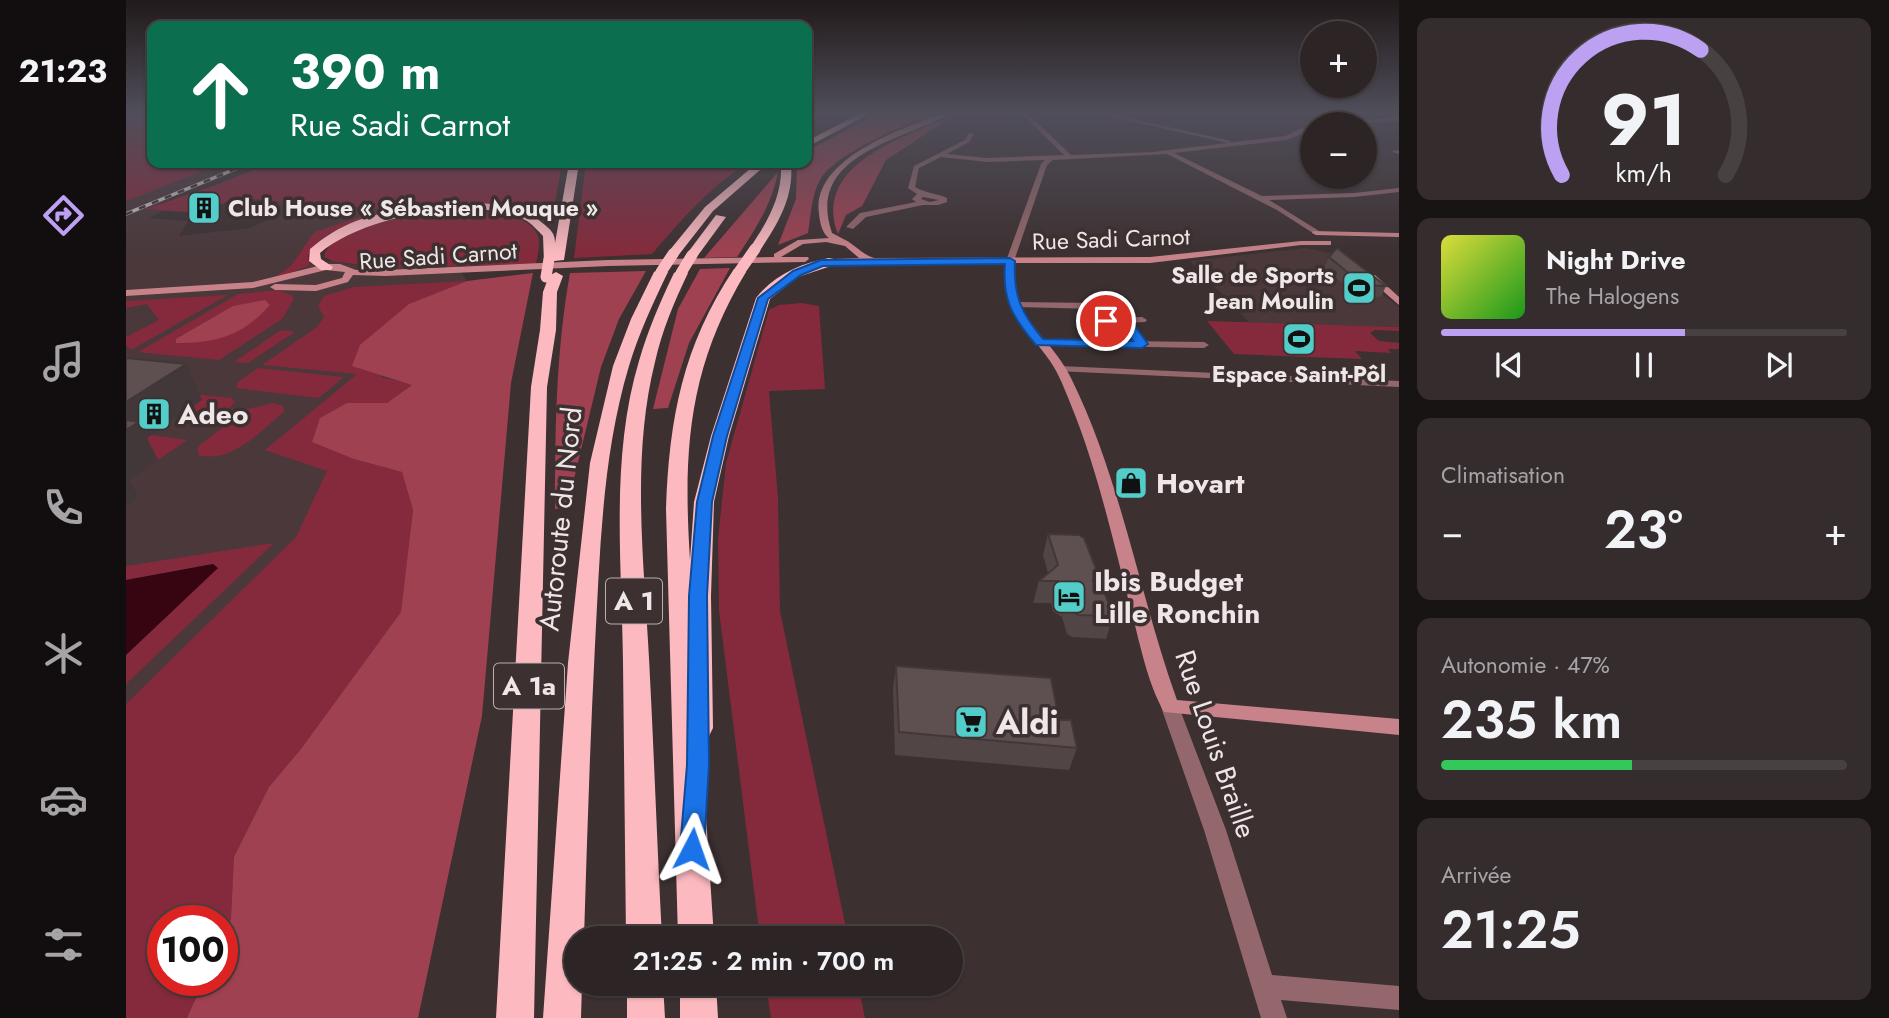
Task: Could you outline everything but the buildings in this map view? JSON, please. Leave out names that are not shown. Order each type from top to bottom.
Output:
[{"type":"highway","points":[[547,278],[554,259],[573,168]]},
{"type":"highway","name":"Autoroute du Nord","points":[[562,1018],[590,541],[597,475],[617,371],[634,323],[677,264],[716,203],[757,168]]},
{"type":"highway","name":"Autoroute du Nord","points":[[644,926],[632,475],[643,376],[677,264],[730,205],[772,168]]},
{"type":"highway","points":[[695,926],[679,560],[680,430],[688,384],[700,346],[776,212],[787,180],[786,168]]},
{"type":"highway","points":[[326,267],[315,261],[314,253],[324,241],[344,230],[390,216],[461,208],[509,211],[534,220],[549,235],[554,259]]},
{"type":"highway","points":[[692,849],[700,707],[700,551],[710,475],[763,298],[771,290],[828,256]]},
{"type":"highway","name":"A 1a","points":[[515,1018],[538,387],[548,330],[547,278]]},
{"type":"highway","points":[[645,996],[646,1018]]},
{"type":"highway","points":[[698,996],[699,1018]]},
{"type":"street","points":[[849,161],[836,173],[826,188],[817,235],[808,241],[828,256],[850,258],[855,252]]},
{"type":"street","points":[[850,227],[860,216],[923,199],[911,188],[916,167],[930,161]]},
{"type":"street","points":[[1010,261],[1044,164],[1048,161]]},
{"type":"street","points":[[1184,161],[1292,215],[1338,250]]},
{"type":"street","points":[[1261,198],[1354,195],[1399,190]]},
{"type":"street","points":[[822,214],[828,234],[828,256]]},
{"type":"street","points":[[1316,233],[1399,235]]},
{"type":"street","name":"Rue Sadi Carnot","points":[[749,261],[780,255],[808,241]]},
{"type":"street","name":"Rue Sadi Carnot","points":[[793,248],[796,256],[894,262],[1010,261],[1167,259],[1301,243],[1328,243]]},
{"type":"street","name":"Rue Sadi Carnot","points":[[294,287],[316,288],[340,282],[547,278],[828,256],[852,247],[855,252],[869,259],[894,262]]},
{"type":"street","name":"Rue Louis Braille","points":[[1010,261],[1007,283],[1024,325],[1060,369],[1096,460],[1170,707],[1215,830],[1273,1018]]},
{"type":"street","points":[[126,295],[235,287],[326,267]]},
{"type":"street","name":"Rue Sadi Carnot","points":[[326,267],[343,268],[350,272],[385,274],[547,278]]},
{"type":"street","points":[[1360,267],[1399,302]]},
{"type":"street","points":[[340,282],[347,278],[350,272]]},
{"type":"street","points":[[294,275],[289,282],[294,287]]},
{"type":"street","points":[[126,295],[294,287]]},
{"type":"street","points":[[1016,305],[1097,306]]},
{"type":"street","points":[[1106,321],[1142,320]]},
{"type":"street","points":[[1125,321],[1142,344]]},
{"type":"street","points":[[1040,343],[1204,345]]},
{"type":"street","points":[[1060,369],[1399,384]]},
{"type":"street","points":[[1170,707],[1399,727]]},
{"type":"street","points":[[1264,986],[1399,998]]},
{"type":"shaded area","points":[[126,161],[147,161],[147,168],[210,168],[126,201]]},
{"type":"shaded area","points":[[812,161],[839,161],[820,180],[808,233],[778,245],[796,199],[797,168],[812,168]]},
{"type":"shaded area","points":[[863,161],[886,161],[862,206],[846,215],[838,234],[833,209],[838,188],[851,170]]},
{"type":"shaded area","points":[[208,168],[245,168],[147,208],[165,210],[149,218],[188,221],[179,236],[250,228],[268,220],[279,200],[387,209],[314,232],[291,266],[333,261],[368,267],[456,265],[467,281],[460,286],[387,1018],[126,1018],[126,200]]},
{"type":"shaded area","points":[[258,168],[561,168],[551,226],[533,215],[491,205],[423,210],[350,226],[330,234],[314,247],[308,256],[310,265],[282,276],[278,275],[291,266],[314,232],[384,209],[236,198],[200,213],[145,209]]},
{"type":"shaded area","points":[[585,168],[739,168],[708,193],[652,254],[574,258]]},
{"type":"shaded area","points":[[778,172],[767,206],[737,257],[704,258]]},
{"type":"shaded area","points":[[471,211],[509,216],[534,228],[539,239],[536,264],[380,268],[333,261],[324,257],[331,245],[366,227],[413,216]]},
{"type":"shaded area","points":[[1305,248],[1331,253],[1399,307],[1399,327],[1250,323],[1190,261]]},
{"type":"shaded area","points":[[730,268],[689,343],[668,408],[653,409],[678,309],[700,269]]},
{"type":"shaded area","points":[[646,271],[619,319],[601,367],[567,508],[555,509],[559,361],[570,273]]},
{"type":"shaded area","points":[[533,273],[511,383],[482,716],[418,1018],[187,1018],[197,996],[238,996],[238,905],[232,905],[234,857],[269,787],[301,749],[401,612],[413,510],[402,472],[354,459],[312,442],[320,418],[347,403],[387,403],[412,385],[352,366],[360,345],[409,304],[467,281]]},
{"type":"shaded area","points":[[467,281],[409,304],[381,377],[413,384],[387,403],[347,403],[320,418],[312,441],[354,459],[402,472],[413,510],[401,612],[301,749],[269,787],[234,857],[232,905],[147,905],[147,996],[197,996],[187,1018],[126,1018],[126,704],[296,537],[327,471],[265,450],[357,374],[262,365],[317,327],[324,317],[318,306],[324,296],[354,287]]},
{"type":"shaded area","points":[[277,290],[291,295],[294,299],[282,319],[219,360],[138,352],[238,294]]},
{"type":"shaded area","points":[[228,295],[131,350],[126,345],[126,337],[159,320],[147,304],[126,308],[126,301]]},
{"type":"shaded area","points":[[265,300],[270,305],[239,331],[216,339],[176,343],[176,339],[233,306]]},
{"type":"shaded area","points":[[802,303],[819,306],[825,389],[769,391],[778,498],[780,611],[846,926],[758,926],[719,610],[718,539],[726,463],[769,310],[779,305]]},
{"type":"shaded area","name":"Espace Saint-Pôl","points":[[1207,321],[1399,327],[1399,331],[1375,330],[1370,333],[1379,341],[1399,343],[1399,349],[1388,349],[1391,353],[1355,351],[1362,359],[1234,354]]},
{"type":"shaded area","points":[[281,330],[295,332],[248,363],[234,362]]},
{"type":"shaded area","points":[[258,368],[344,377],[319,398],[236,388],[238,382]]},
{"type":"shaded area","points":[[173,392],[232,398],[235,402],[222,416],[185,412],[201,399]]},
{"type":"shaded area","points":[[273,403],[283,406],[284,412],[245,444],[223,455],[199,455],[197,449],[201,444],[247,409]]},
{"type":"shaded area","points":[[151,435],[187,440],[158,460],[146,439]]},
{"type":"shaded area","points":[[274,543],[126,684],[126,655],[218,568],[213,564],[126,580],[126,566]]},
{"type":"shaded area","points":[[213,564],[218,568],[126,655],[126,580]]},
{"type":"shaded area","points":[[768,996],[860,996],[865,1018],[771,1018]]},
{"type":"railway","points":[[126,214],[238,168]]},
{"type":"place","name":"Club House « Sébastien Mouque »","points":[[204,208]]},
{"type":"place","name":"Salle de Sports Jean Moulin","points":[[1359,288]]},
{"type":"place","name":"Espace Saint-Pôl","points":[[1299,339]]},
{"type":"place","name":"Adeo","points":[[154,414]]},
{"type":"place","name":"Hovart","points":[[1131,483]]},
{"type":"place","name":"Ibis Budget Lille Ronchin","points":[[1069,597]]},
{"type":"place","name":"Aldi","points":[[971,722]]},
{"type":"route","points":[[692,849],[698,765],[698,596],[704,502],[720,436],[763,298],[797,273],[821,263],[1010,261],[1008,286],[1022,321],[1040,343],[1142,344],[1125,321],[1106,321]]}]
